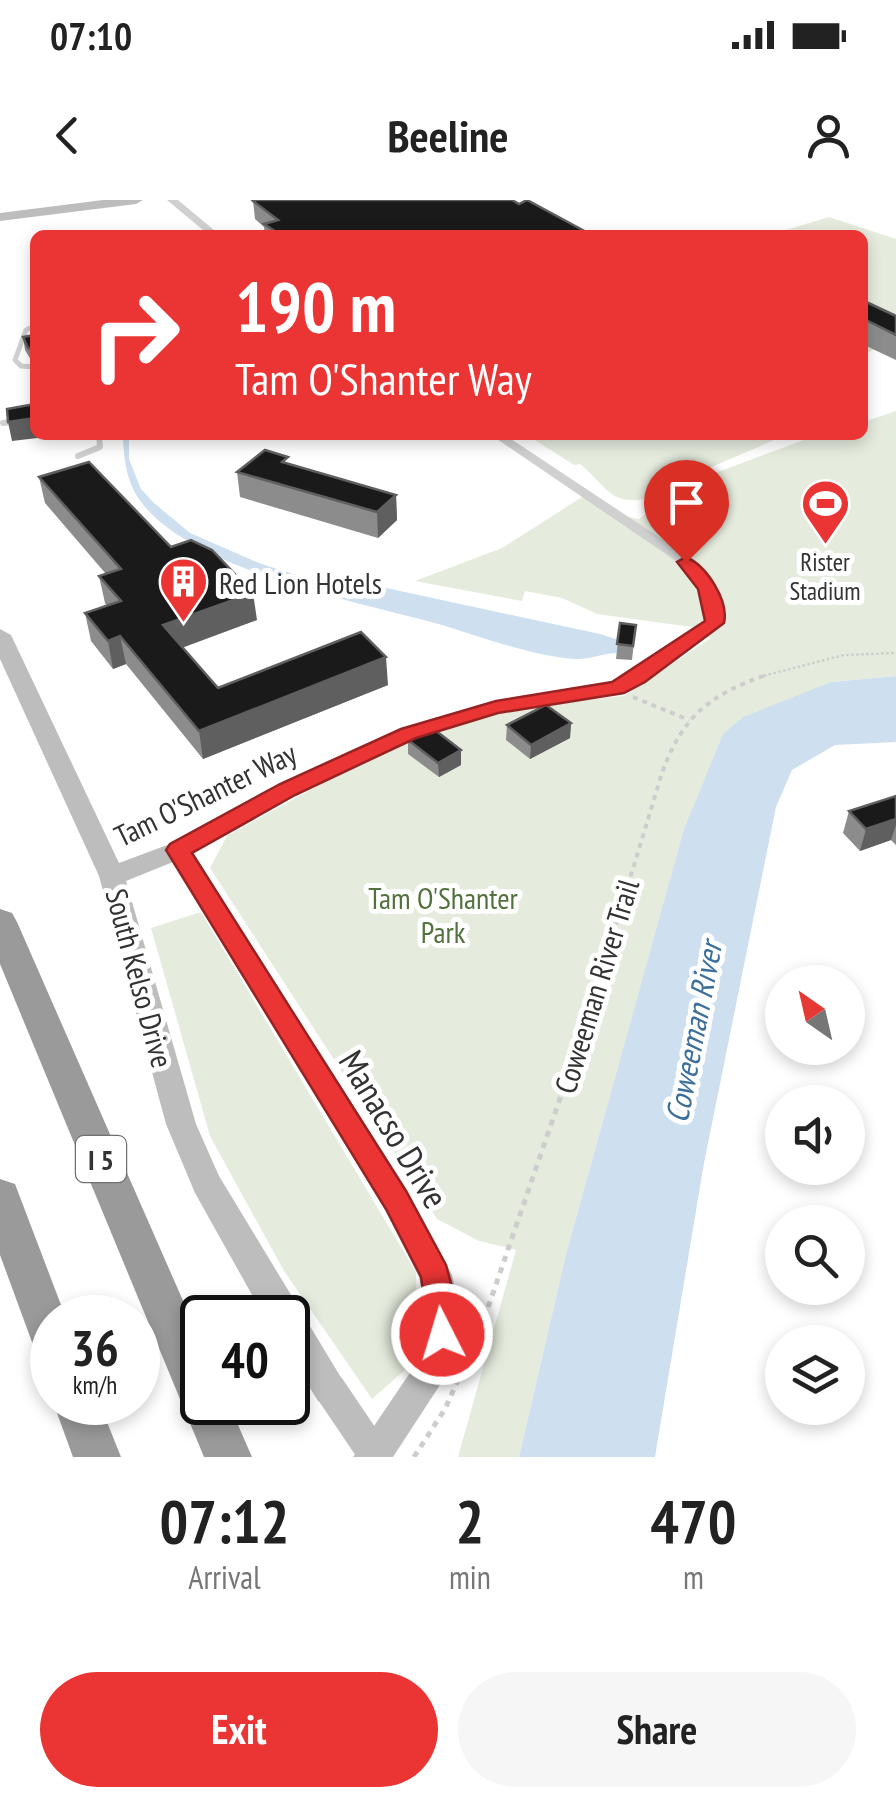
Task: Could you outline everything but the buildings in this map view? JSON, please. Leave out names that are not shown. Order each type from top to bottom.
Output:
[{"type":"highway","name":"I 5","points":[[0,922],[180,1344]]},
{"type":"highway","points":[[0,1197],[36,1295]]},
{"type":"highway","points":[[85,1425],[97,1457]]},
{"type":"highway","name":"I 5","points":[[215,1425],[228,1457]]},
{"type":"main road","points":[[0,217],[136,200]]},
{"type":"main road","name":"South Kelso Drive","points":[[0,635],[112,876],[180,1124],[206,1183],[271,1295]]},
{"type":"main road","name":"Tam O'Shanter Way","points":[[112,876],[178,850]]},
{"type":"main road","name":"Manacso Drive","points":[[178,850],[396,1200],[436,1275],[442,1305],[440,1352],[416,1398],[374,1457]]},
{"type":"main road","name":"South Kelso Drive","points":[[310,1358],[374,1457]]},
{"type":"street","points":[[172,200],[209,230]]},
{"type":"street","name":"Tam O'Shanter Way","points":[[178,850],[288,790],[408,734],[496,707],[617,688],[638,678],[714,623],[716,615],[707,588],[686,562],[504,440]]},
{"type":"lane","points":[[30,328],[15,360],[21,366],[30,367]]},
{"type":"lane","points":[[4,424],[30,420]]},
{"type":"lane","points":[[78,456],[100,448],[100,440]]},
{"type":"path","points":[[626,697],[633,696],[688,720],[728,693],[805,661],[868,650],[896,653]]},
{"type":"path","name":"Coweeman River Trail","points":[[414,1457],[449,1406],[474,1349],[540,1168],[662,773],[688,720]]},
{"type":"green space","points":[[829,217],[896,239],[896,342],[868,352],[868,230],[786,230]]},
{"type":"green space","name":"Tam O'Shanter Park","points":[[896,411],[896,676],[831,682],[723,734],[684,830],[566,1254],[519,1457],[458,1457],[516,1250],[479,1241],[437,1219],[210,868],[227,836],[370,757],[441,726],[523,706],[624,696],[711,638],[692,627],[597,614],[562,598],[525,591],[522,601],[415,581],[502,548],[590,492],[623,516],[639,519],[686,484],[804,440],[868,440],[868,420]]},
{"type":"green space","points":[[535,440],[774,440],[639,500],[613,495],[580,464],[574,465]]},
{"type":"green space","points":[[201,912],[416,1272],[417,1334],[407,1368],[372,1399],[310,1309],[310,1295],[300,1295],[284,1271],[210,1136],[151,928]]},
{"type":"water","points":[[123,440],[129,440],[129,459],[141,489],[190,533],[259,563],[323,584],[377,586],[600,634],[619,640],[618,653],[580,659],[526,651],[314,591],[226,560],[187,541],[155,518],[134,491]]},
{"type":"water","name":"Coweeman River","points":[[896,676],[896,742],[835,745],[792,770],[776,807],[704,1163],[655,1457],[519,1457],[566,1254],[684,829],[723,734],[743,717],[831,682]]},
{"type":"place","name":"Rister Stadium","points":[[825,546]]},
{"type":"place","name":"Red Lion Hotels","points":[[184,624]]},
{"type":"route","points":[[442,1334],[436,1275],[396,1200],[178,850],[288,790],[408,734],[496,707],[617,688],[638,678],[714,623],[716,615],[707,588],[686,562]]}]
